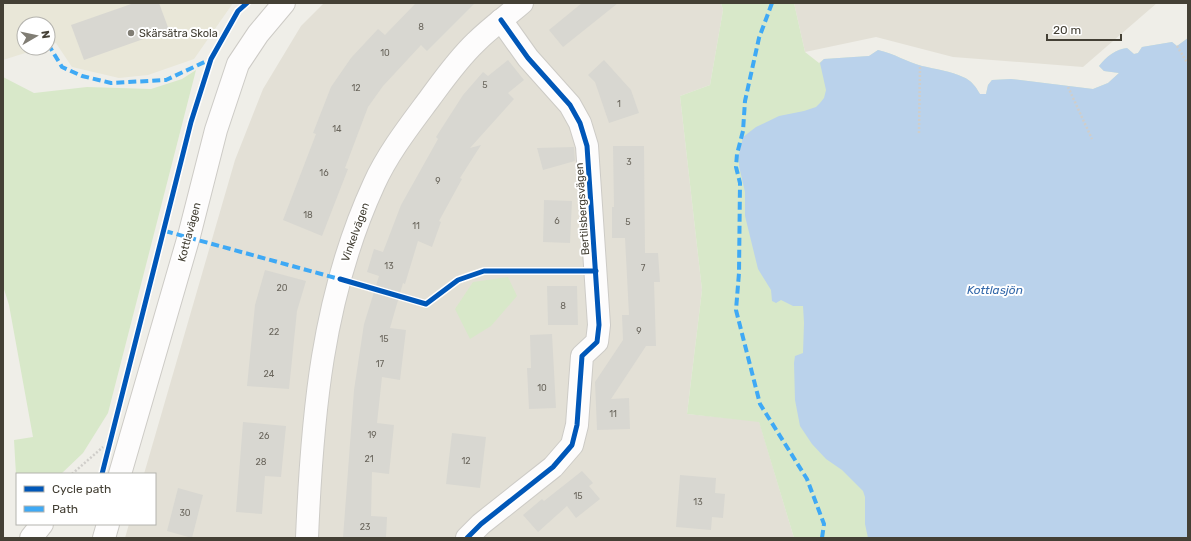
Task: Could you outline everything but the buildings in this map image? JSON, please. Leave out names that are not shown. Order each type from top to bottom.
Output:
[{"type":"street","name":"Kottlavägen","points":[[115,467],[189,236],[216,130],[236,70],[258,34],[284,3]]},
{"type":"street","name":"Vinkelvägen","points":[[307,538],[311,448],[322,353],[345,257],[374,183],[406,129],[457,62],[477,41],[522,3]]},
{"type":"street","name":"Bertilsbergsvägen","points":[[467,538],[481,524],[553,467],[572,445],[577,424],[582,356],[597,342],[599,325],[586,140],[580,123],[570,105],[528,58],[501,20]]},
{"type":"street","points":[[31,538],[41,525]]},
{"type":"street","points":[[104,538],[108,525]]},
{"type":"path","points":[[1177,46],[1188,64]]},
{"type":"path","points":[[919,133],[920,65]]},
{"type":"path","points":[[1068,87],[1092,139]]},
{"type":"path","points":[[73,473],[107,445],[115,467]]},
{"type":"shaded area","name":"Skärsätra Skola","points":[[3,3],[233,3],[194,59],[148,75],[119,78],[72,67],[56,43],[56,16],[16,16],[16,56],[3,60]]},
{"type":"shaded area","points":[[324,3],[721,3],[723,10],[710,85],[680,96],[702,290],[687,414],[759,421],[794,538],[125,538],[129,525],[156,525],[156,473],[144,473],[235,160],[263,89],[301,26]]},
{"type":"shaded area","points":[[794,3],[1157,3],[1083,67],[953,57],[876,37],[805,52]]},
{"type":"green space","name":"Kottlasjön","points":[[721,3],[794,3],[805,52],[819,63],[824,59],[869,56],[878,50],[922,66],[966,78],[975,86],[980,94],[986,94],[988,85],[992,80],[1011,79],[1093,89],[1108,83],[1119,73],[1104,71],[1099,66],[1115,52],[1127,48],[1134,54],[1138,53],[1142,47],[1172,42],[1177,46],[1188,38],[1188,538],[794,538],[759,422],[687,414],[702,290],[680,96],[710,85],[723,10]]},
{"type":"green space","points":[[196,70],[108,413],[83,453],[62,473],[16,473],[16,475],[14,440],[33,437],[9,305],[3,286],[3,77],[34,93],[87,87],[151,89],[182,79]]},
{"type":"green space","points":[[508,277],[517,296],[491,326],[470,339],[455,309],[473,282]]},
{"type":"water","name":"Kottlasjön","points":[[1188,38],[1188,538],[868,538],[865,524],[865,497],[863,491],[842,470],[826,459],[812,444],[800,426],[795,400],[794,363],[795,356],[803,353],[803,306],[793,306],[781,300],[776,303],[772,301],[771,290],[758,269],[745,216],[745,192],[739,166],[739,154],[743,137],[756,127],[779,116],[816,107],[824,98],[826,90],[820,63],[824,59],[869,56],[878,50],[922,66],[966,78],[975,86],[980,94],[986,94],[988,85],[992,80],[1011,79],[1093,89],[1108,83],[1119,73],[1104,71],[1099,66],[1115,52],[1127,48],[1134,54],[1138,53],[1142,47],[1172,42],[1177,46]]},
{"type":"marked path","points":[[772,3],[759,38],[745,101],[743,131],[737,154],[736,167],[740,183],[739,273],[736,310],[760,404],[807,479],[824,524],[822,538]]},
{"type":"marked path","points":[[55,56],[62,67],[82,76],[111,83],[166,80],[211,59]]},
{"type":"marked path","points":[[165,231],[343,280]]},
{"type":"cycle path","points":[[102,473],[191,122],[211,59],[238,11],[247,3]]},
{"type":"cycle path","points":[[467,538],[481,524],[553,467],[572,445],[577,425],[582,356],[597,342],[599,325],[587,146],[580,123],[570,105],[528,58],[501,20]]},
{"type":"cycle path","points":[[340,279],[426,304],[458,280],[484,271],[596,271]]},
{"type":"place","name":"Skärsätra Skola","points":[[131,33]]}]
